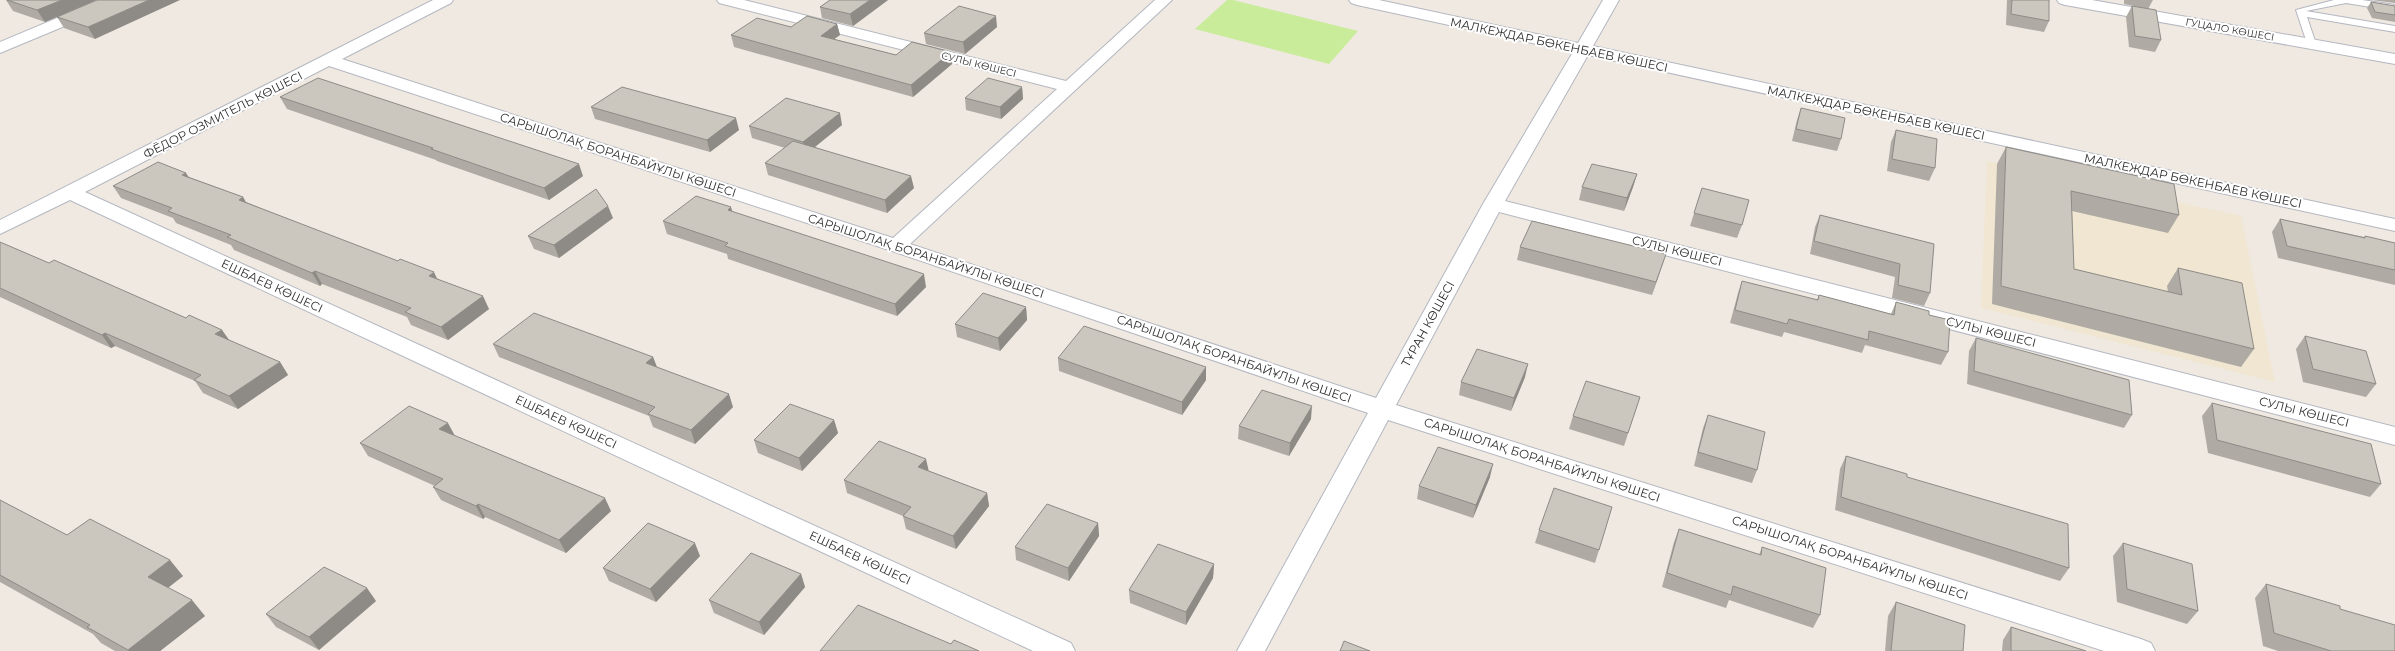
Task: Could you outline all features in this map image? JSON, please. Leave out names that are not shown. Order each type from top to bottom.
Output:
[{"type":"street","points":[[0,48],[114,0]]},
{"type":"street","name":"ФЁДОР ОЗМИТЕЛЬ КӨШЕСІ","points":[[0,228],[71,193],[445,0]]},
{"type":"street","name":"СУЛЫ КӨШЕСІ","points":[[725,0],[1070,87]]},
{"type":"street","points":[[896,246],[1164,0]]},
{"type":"street","name":"МАЛКЕЖДАР БӨКЕНБАЕВ КӨШЕСІ","points":[[1357,0],[2395,224]]},
{"type":"street","name":"ТҰРАН КӨШЕСІ","points":[[1251,651],[1493,204],[1581,49],[1611,0]]},
{"type":"street","name":"ГУЦАЛО КӨШЕСІ","points":[[2066,0],[2395,59]]},
{"type":"street","name":"САРЫШОЛАҚ БОРАНБАЙҰЛЫ КӨШЕСІ","points":[[328,60],[896,246],[1382,409],[2141,651]]},
{"type":"street","name":"ЕШБАЕВ КӨШЕСІ","points":[[71,193],[1061,651]]},
{"type":"street","name":"СУЛЫ КӨШЕСІ","points":[[1493,204],[2395,436]]},
{"type":"lane","points":[[2300,13],[2300,10],[2346,0],[2395,8]]},
{"type":"lane","points":[[2300,13],[2310,44]]},
{"type":"lane","points":[[2300,13],[2395,29]]},
{"type":"shaded area","points":[[1987,161],[2241,216],[2275,382],[1981,308]]},
{"type":"green space","points":[[1227,0],[1233,0],[1358,31],[1329,64],[1195,29]]},
{"type":"building","points":[[7,0],[62,0],[37,10]]},
{"type":"building","points":[[97,0],[149,0],[88,27],[57,17]]},
{"type":"building","points":[[830,0],[870,0],[850,14],[820,7]]},
{"type":"building","points":[[2012,0],[2049,0],[2049,21],[2011,14]]},
{"type":"building","points":[[2371,2],[2395,6],[2395,15],[2375,12]]},
{"type":"building","points":[[959,6],[996,16],[963,42],[924,33]]},
{"type":"building","points":[[2132,6],[2156,10],[2161,40],[2135,36]]},
{"type":"building","points":[[807,16],[837,24],[821,36],[896,55],[912,42],[951,52],[911,85],[731,35],[757,18],[791,27]]},
{"type":"building","points":[[318,78],[579,164],[544,188],[431,149],[433,148],[280,97]]},
{"type":"building","points":[[988,78],[1022,87],[1000,107],[965,98]]},
{"type":"building","points":[[622,87],[736,118],[707,140],[591,107]]},
{"type":"building","points":[[786,98],[840,113],[803,142],[749,126]]},
{"type":"building","points":[[1801,108],[1845,118],[1841,139],[1796,129]]},
{"type":"building","points":[[1896,130],[1937,139],[1935,168],[1892,159]]},
{"type":"building","points":[[793,141],[911,176],[885,200],[765,163]]},
{"type":"building","points":[[2006,147],[2174,184],[2179,215],[2071,191],[2074,269],[2182,295],[2178,268],[2242,283],[2254,349],[2001,286]]},
{"type":"building","points":[[158,162],[186,173],[182,175],[243,197],[239,200],[398,261],[400,259],[434,272],[429,276],[483,296],[441,327],[405,312],[411,308],[315,271],[312,273],[227,237],[231,235],[168,211],[172,208],[113,186]]},
{"type":"building","points":[[1592,164],[1637,174],[1627,198],[1582,187]]},
{"type":"building","points":[[1702,188],[1749,200],[1742,225],[1694,213]]},
{"type":"building","points":[[596,189],[608,206],[554,245],[528,236]]},
{"type":"building","points":[[696,196],[731,207],[728,210],[924,274],[895,304],[725,246],[728,243],[663,221]]},
{"type":"building","points":[[1820,215],[1934,244],[1930,293],[1898,285],[1900,264],[1814,241]]},
{"type":"building","points":[[2280,219],[2365,238],[2365,236],[2395,243],[2395,270],[2287,246]]},
{"type":"building","points":[[1532,221],[1666,254],[1656,282],[1520,247]]},
{"type":"building","points":[[0,242],[49,263],[54,260],[186,318],[189,315],[222,330],[215,334],[280,362],[229,396],[194,380],[201,375],[105,333],[102,335],[0,288]]},
{"type":"building","points":[[1742,281],[1818,300],[1819,295],[1894,315],[1896,302],[1929,311],[1929,315],[1950,320],[1948,352],[1869,331],[1868,340],[1789,319],[1787,324],[1735,310]]},
{"type":"building","points":[[983,293],[1026,307],[998,338],[955,324]]},
{"type":"building","points":[[534,313],[653,357],[646,363],[729,394],[691,430],[648,414],[655,407],[493,344]]},
{"type":"building","points":[[1084,326],[1206,367],[1182,402],[1058,358]]},
{"type":"building","points":[[2305,336],[2366,351],[2376,384],[2313,369]]},
{"type":"building","points":[[1976,338],[2129,380],[2132,415],[1974,371]]},
{"type":"building","points":[[1477,349],[1528,364],[1514,398],[1461,382]]},
{"type":"building","points":[[1586,381],[1640,397],[1628,433],[1573,416]]},
{"type":"building","points":[[1262,390],[1312,406],[1290,443],[1239,426]]},
{"type":"building","points":[[2212,403],[2371,444],[2381,484],[2217,440]]},
{"type":"building","points":[[790,404],[834,420],[799,458],[754,440]]},
{"type":"building","points":[[409,406],[448,423],[439,429],[605,498],[559,540],[478,504],[476,506],[433,487],[443,479],[360,443]]},
{"type":"building","points":[[1708,415],[1765,432],[1757,470],[1698,452]]},
{"type":"building","points":[[879,441],[926,459],[918,467],[987,493],[953,536],[903,516],[911,507],[844,480]]},
{"type":"building","points":[[1438,447],[1493,464],[1476,505],[1419,486]]},
{"type":"building","points":[[1846,456],[1907,474],[1907,477],[2068,524],[2069,568],[1841,497]]},
{"type":"building","points":[[1554,488],[1612,507],[1599,550],[1539,530]]},
{"type":"building","points":[[0,500],[67,535],[90,519],[170,560],[148,577],[192,600],[128,650],[87,627],[90,625],[0,575]]},
{"type":"building","points":[[1047,504],[1098,523],[1068,568],[1015,547]]},
{"type":"building","points":[[648,523],[695,543],[650,589],[603,568]]},
{"type":"building","points":[[1679,529],[1761,555],[1762,547],[1826,568],[1820,615],[1733,586],[1731,595],[1667,573]]},
{"type":"building","points":[[2123,543],[2192,564],[2198,611],[2127,589]]},
{"type":"building","points":[[1158,544],[1214,564],[1186,612],[1129,590]]},
{"type":"building","points":[[751,553],[801,574],[759,622],[709,600]]},
{"type":"building","points":[[324,567],[367,588],[309,637],[266,614]]},
{"type":"building","points":[[2266,584],[2340,606],[2340,609],[2395,625],[2395,651],[2331,651],[2274,633]]},
{"type":"building","points":[[1896,602],[1965,625],[1963,651],[1891,651]]},
{"type":"building","points":[[858,605],[951,644],[954,640],[979,651],[820,651]]},
{"type":"building","points":[[2011,627],[2086,651],[2011,651]]},
{"type":"building","points":[[1344,641],[1370,651],[1340,651]]}]
